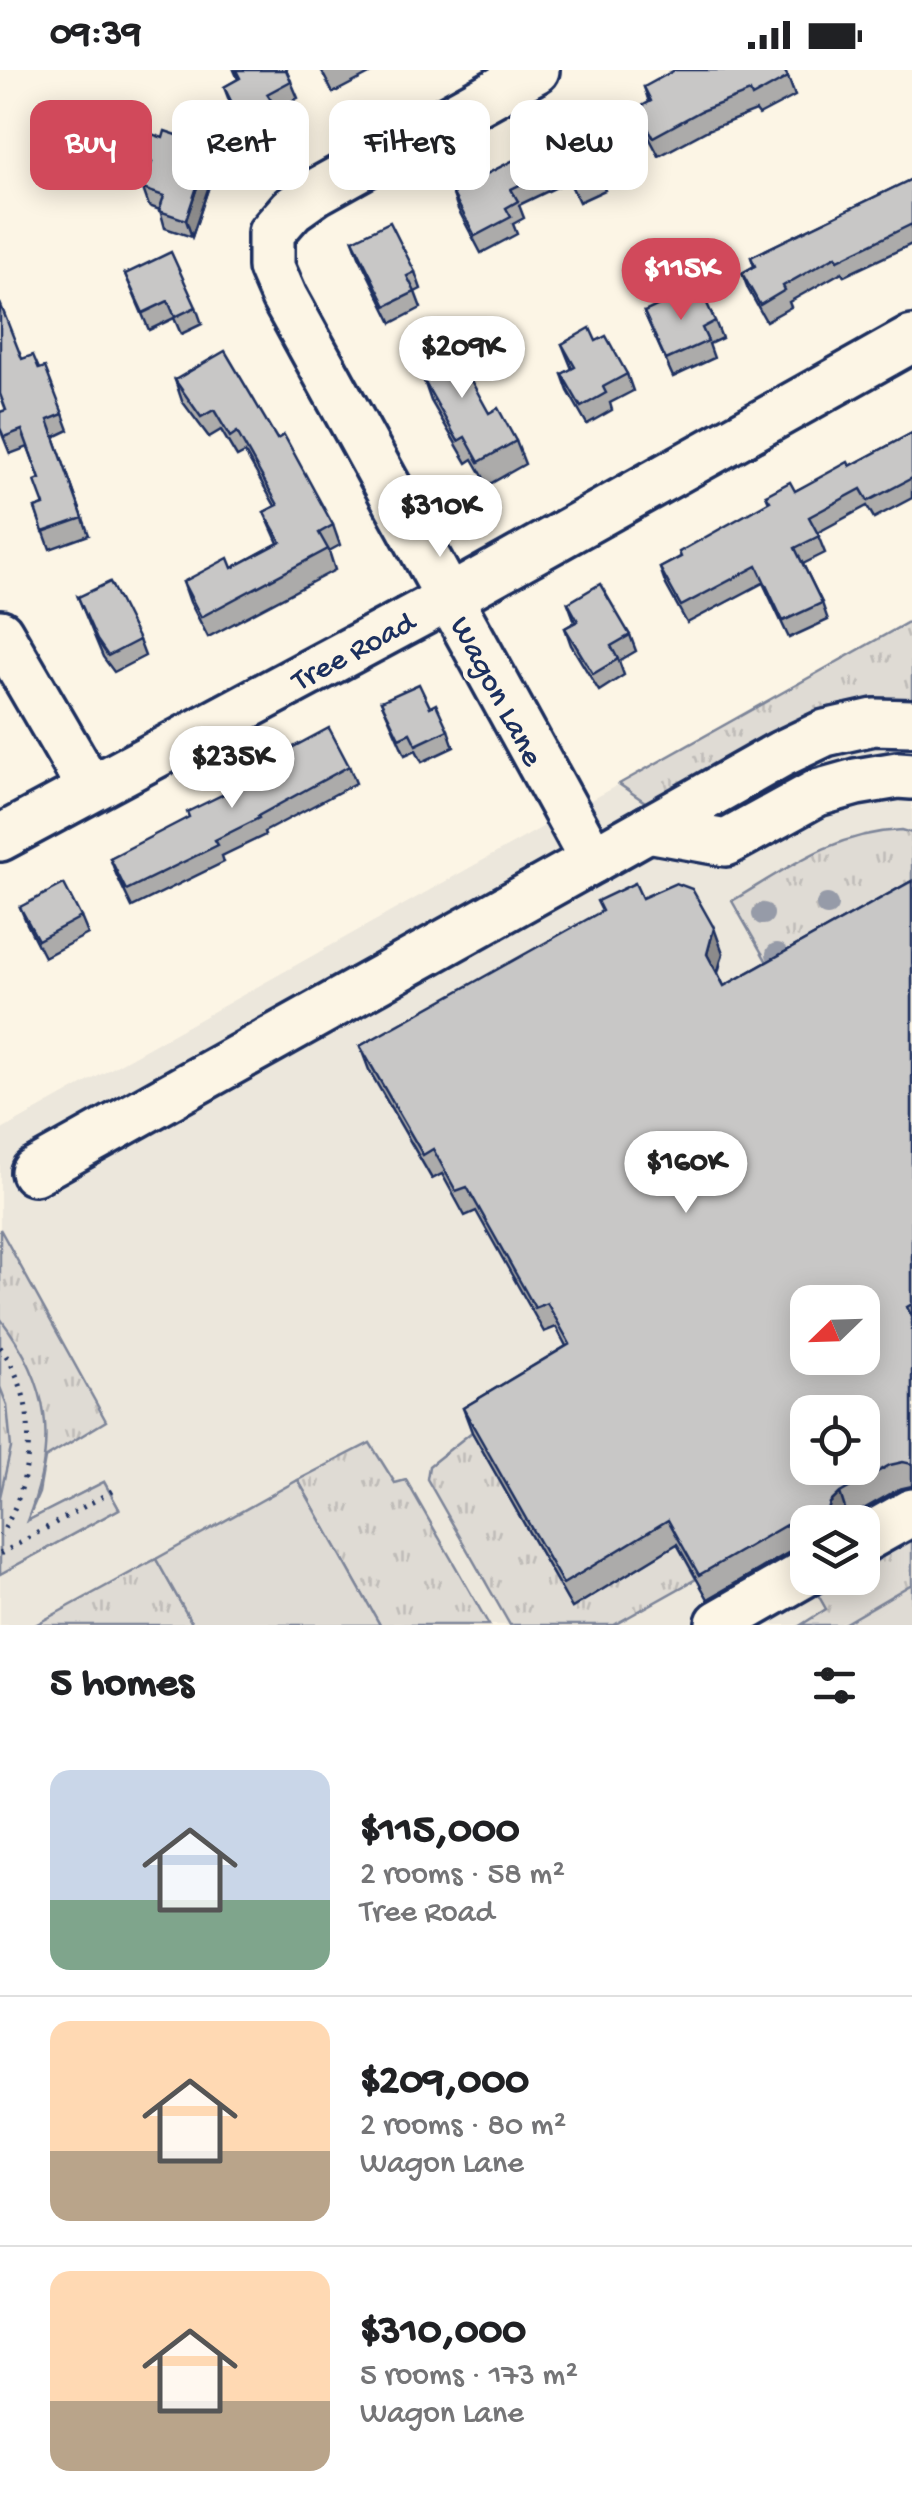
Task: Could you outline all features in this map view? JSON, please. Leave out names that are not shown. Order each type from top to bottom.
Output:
[{"type":"street","name":"Wagon Lane","points":[[536,70],[316,192],[292,210],[272,233],[271,268],[548,784],[593,860]]},
{"type":"street","name":"Tree Road","points":[[0,838],[450,596],[912,339]]},
{"type":"street","points":[[0,633],[90,788]]},
{"type":"street","points":[[34,1172],[780,754],[825,733],[874,722],[912,723]]},
{"type":"street","points":[[648,828],[726,842],[817,793],[856,782],[912,776]]},
{"type":"street","points":[[880,1530],[912,1512]]},
{"type":"street","points":[[719,1624],[790,1583]]},
{"type":"path","points":[[0,1347],[24,1401],[29,1448],[23,1488],[0,1536]]},
{"type":"path","points":[[0,1554],[112,1491]]},
{"type":"shaded area","points":[[912,620],[912,1625],[0,1625],[0,1131]]},
{"type":"green space","points":[[912,620],[912,701],[648,804],[619,784]]},
{"type":"green space","points":[[902,830],[912,833],[912,898],[775,976],[732,901],[833,845]]},
{"type":"green space","points":[[0,1229],[106,1421],[45,1458],[39,1493],[27,1521],[104,1482],[119,1509],[0,1574]]},
{"type":"green space","points":[[0,1318],[30,1367],[44,1416],[43,1466],[27,1521],[104,1482],[119,1509],[0,1574],[0,1497],[11,1448],[7,1405],[0,1387]]},
{"type":"green space","points":[[472,1432],[572,1608],[677,1544],[696,1579],[614,1625],[510,1625],[427,1479],[429,1466]]},
{"type":"green space","points":[[370,1443],[395,1483],[406,1480],[489,1625],[380,1625],[298,1480]]},
{"type":"green space","points":[[298,1480],[380,1625],[193,1625],[156,1559]]},
{"type":"green space","points":[[912,1528],[912,1625],[801,1625],[826,1609],[818,1595],[880,1595],[880,1546]]},
{"type":"green space","points":[[156,1559],[193,1625],[35,1625]]},
{"type":"green space","points":[[912,1584],[912,1625],[842,1625]]},
{"type":"building","points":[[236,70],[286,70],[291,81],[267,94],[271,100],[230,100],[224,87],[240,78]]},
{"type":"building","points":[[675,70],[784,70],[788,77],[752,97],[750,92],[701,111],[653,137],[648,128],[651,101],[644,87]]},
{"type":"building","points":[[165,131],[172,133],[172,190],[196,190],[186,220],[159,211],[164,196],[146,190],[152,190],[152,134],[163,138]]},
{"type":"building","points":[[510,162],[510,190],[518,201],[506,208],[511,217],[475,236],[452,192],[490,190],[490,172]]},
{"type":"building","points":[[912,179],[912,224],[838,260],[836,256],[783,286],[785,290],[760,305],[742,273],[755,266],[751,257]]},
{"type":"building","points":[[390,222],[415,272],[407,276],[415,292],[386,306],[353,240]]},
{"type":"building","points":[[171,252],[196,307],[175,317],[168,301],[143,313],[125,274]]},
{"type":"building","points":[[699,286],[715,321],[702,328],[708,341],[666,360],[644,312]]},
{"type":"building","points":[[0,303],[22,359],[33,355],[39,369],[45,367],[63,414],[48,420],[83,518],[43,532],[35,508],[44,505],[35,481],[40,479],[22,430],[4,437],[0,428],[0,412],[6,410],[0,394]]},
{"type":"building","points":[[590,328],[596,341],[606,336],[627,374],[603,387],[606,393],[581,407],[562,374],[575,367],[562,344]]},
{"type":"building","points":[[447,337],[489,413],[498,408],[516,441],[479,462],[465,437],[458,441],[423,379],[426,377],[414,352]]},
{"type":"building","points":[[225,351],[277,439],[284,435],[333,525],[319,533],[328,549],[201,617],[183,582],[228,558],[232,568],[281,542],[264,512],[278,505],[237,432],[230,437],[214,410],[201,417],[175,380]]},
{"type":"building","points":[[912,433],[912,478],[868,501],[861,489],[809,517],[819,536],[795,548],[822,603],[783,621],[757,566],[681,606],[660,568],[681,557],[679,552],[770,501],[766,495],[790,482],[795,491]]},
{"type":"building","points":[[110,582],[139,640],[108,656],[78,597]]},
{"type":"building","points":[[600,584],[630,635],[611,646],[618,659],[593,674],[565,628],[578,621],[568,603]]},
{"type":"building","points":[[419,684],[430,707],[436,704],[448,730],[416,745],[410,733],[399,738],[381,701]]},
{"type":"building","points":[[329,728],[349,766],[215,840],[218,845],[126,890],[110,858],[189,817],[187,812],[279,767],[277,763],[289,756],[286,751]]},
{"type":"building","points":[[912,881],[912,1304],[907,1307],[912,1317],[912,1464],[903,1462],[880,1471],[880,1395],[790,1395],[790,1485],[854,1485],[830,1505],[790,1505],[790,1524],[699,1575],[668,1520],[563,1584],[463,1408],[570,1344],[547,1303],[535,1308],[467,1187],[456,1191],[433,1149],[423,1155],[360,1046],[602,911],[597,901],[635,883],[642,898],[676,883],[692,889],[714,928],[707,954],[724,986]]},
{"type":"building","points":[[64,884],[81,917],[38,940],[20,907]]}]
